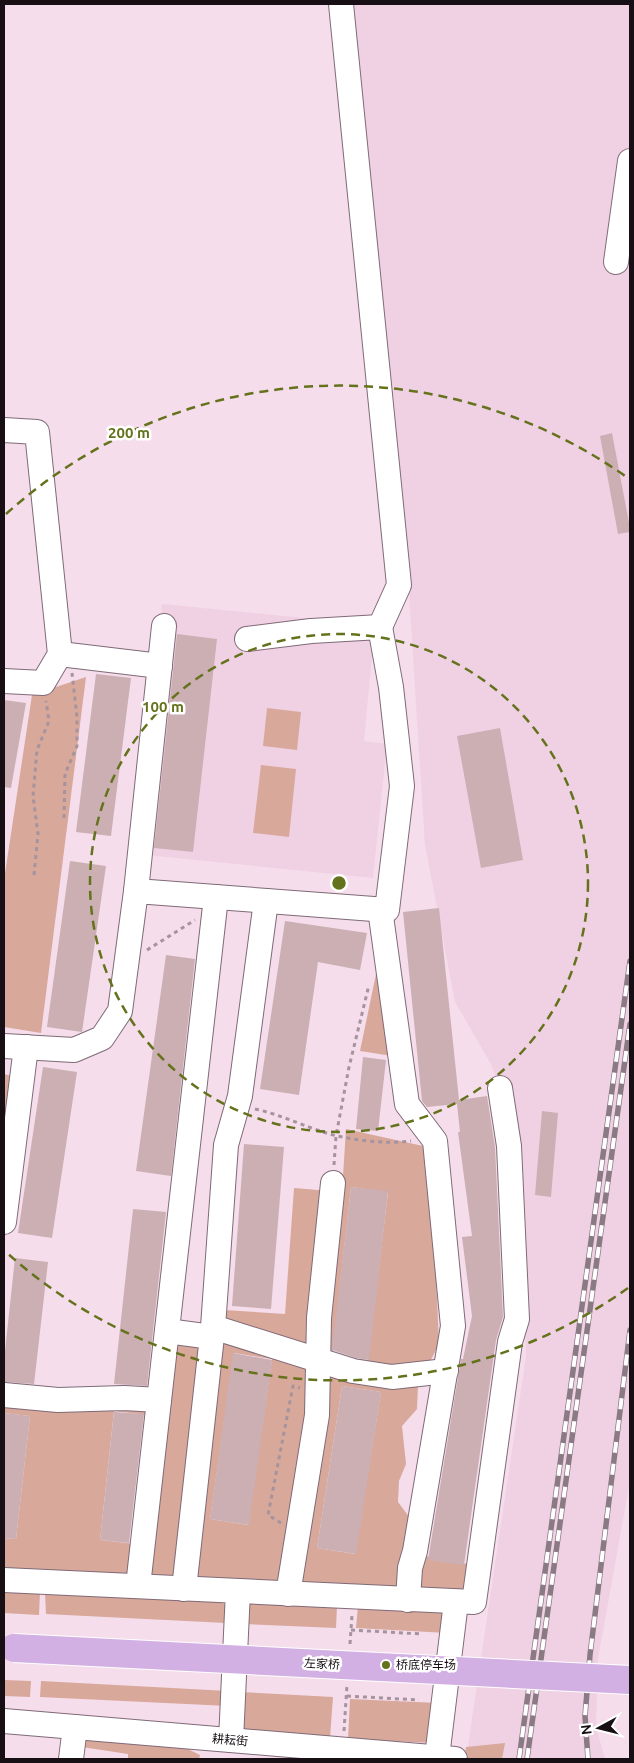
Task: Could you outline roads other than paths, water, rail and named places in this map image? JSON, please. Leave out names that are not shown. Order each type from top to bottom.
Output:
[{"type":"main road","name":"左家桥","points":[[14,1648],[630,1680]]},
{"type":"street","points":[[136,891],[387,910],[402,786],[390,687],[380,627],[399,585],[341,4]]},
{"type":"street","points":[[616,262],[630,161]]},
{"type":"street","points":[[4,430],[37,432],[65,655],[43,683],[4,681]]},
{"type":"street","points":[[4,1222],[15,1046],[74,1050],[102,1038],[120,1011],[136,891],[164,626]]},
{"type":"street","points":[[246,639],[311,631],[380,627]]},
{"type":"street","points":[[65,655],[160,666]]},
{"type":"street","points":[[138,1586],[216,897]]},
{"type":"street","points":[[184,1589],[213,1332],[226,1144],[237,1105],[266,901]]},
{"type":"street","points":[[380,909],[407,1104],[435,1140],[453,1326],[415,1551],[410,1568],[408,1600]]},
{"type":"street","points":[[446,1758],[465,1602],[510,1342],[517,1319],[509,1146],[500,1088]]},
{"type":"street","points":[[288,1594],[317,1415],[319,1318],[333,1183]]},
{"type":"street","points":[[167,1331],[213,1332],[353,1371],[392,1377],[446,1371]]},
{"type":"street","points":[[4,1395],[58,1400],[124,1398],[159,1400]]},
{"type":"street","points":[[4,1580],[465,1602]]},
{"type":"street","points":[[229,1748],[238,1592]]},
{"type":"street","name":"耕耘街","points":[[4,1721],[75,1727],[229,1748],[446,1758]]},
{"type":"street","points":[[71,1759],[75,1727]]},
{"type":"railway","points":[[519,1759],[630,961]]},
{"type":"railway","points":[[527,1759],[630,1024]]},
{"type":"railway","points":[[588,1759],[585,1716],[590,1655],[630,1330]]},
{"type":"place","name":"桥底停车场","points":[[386,1665]]}]
